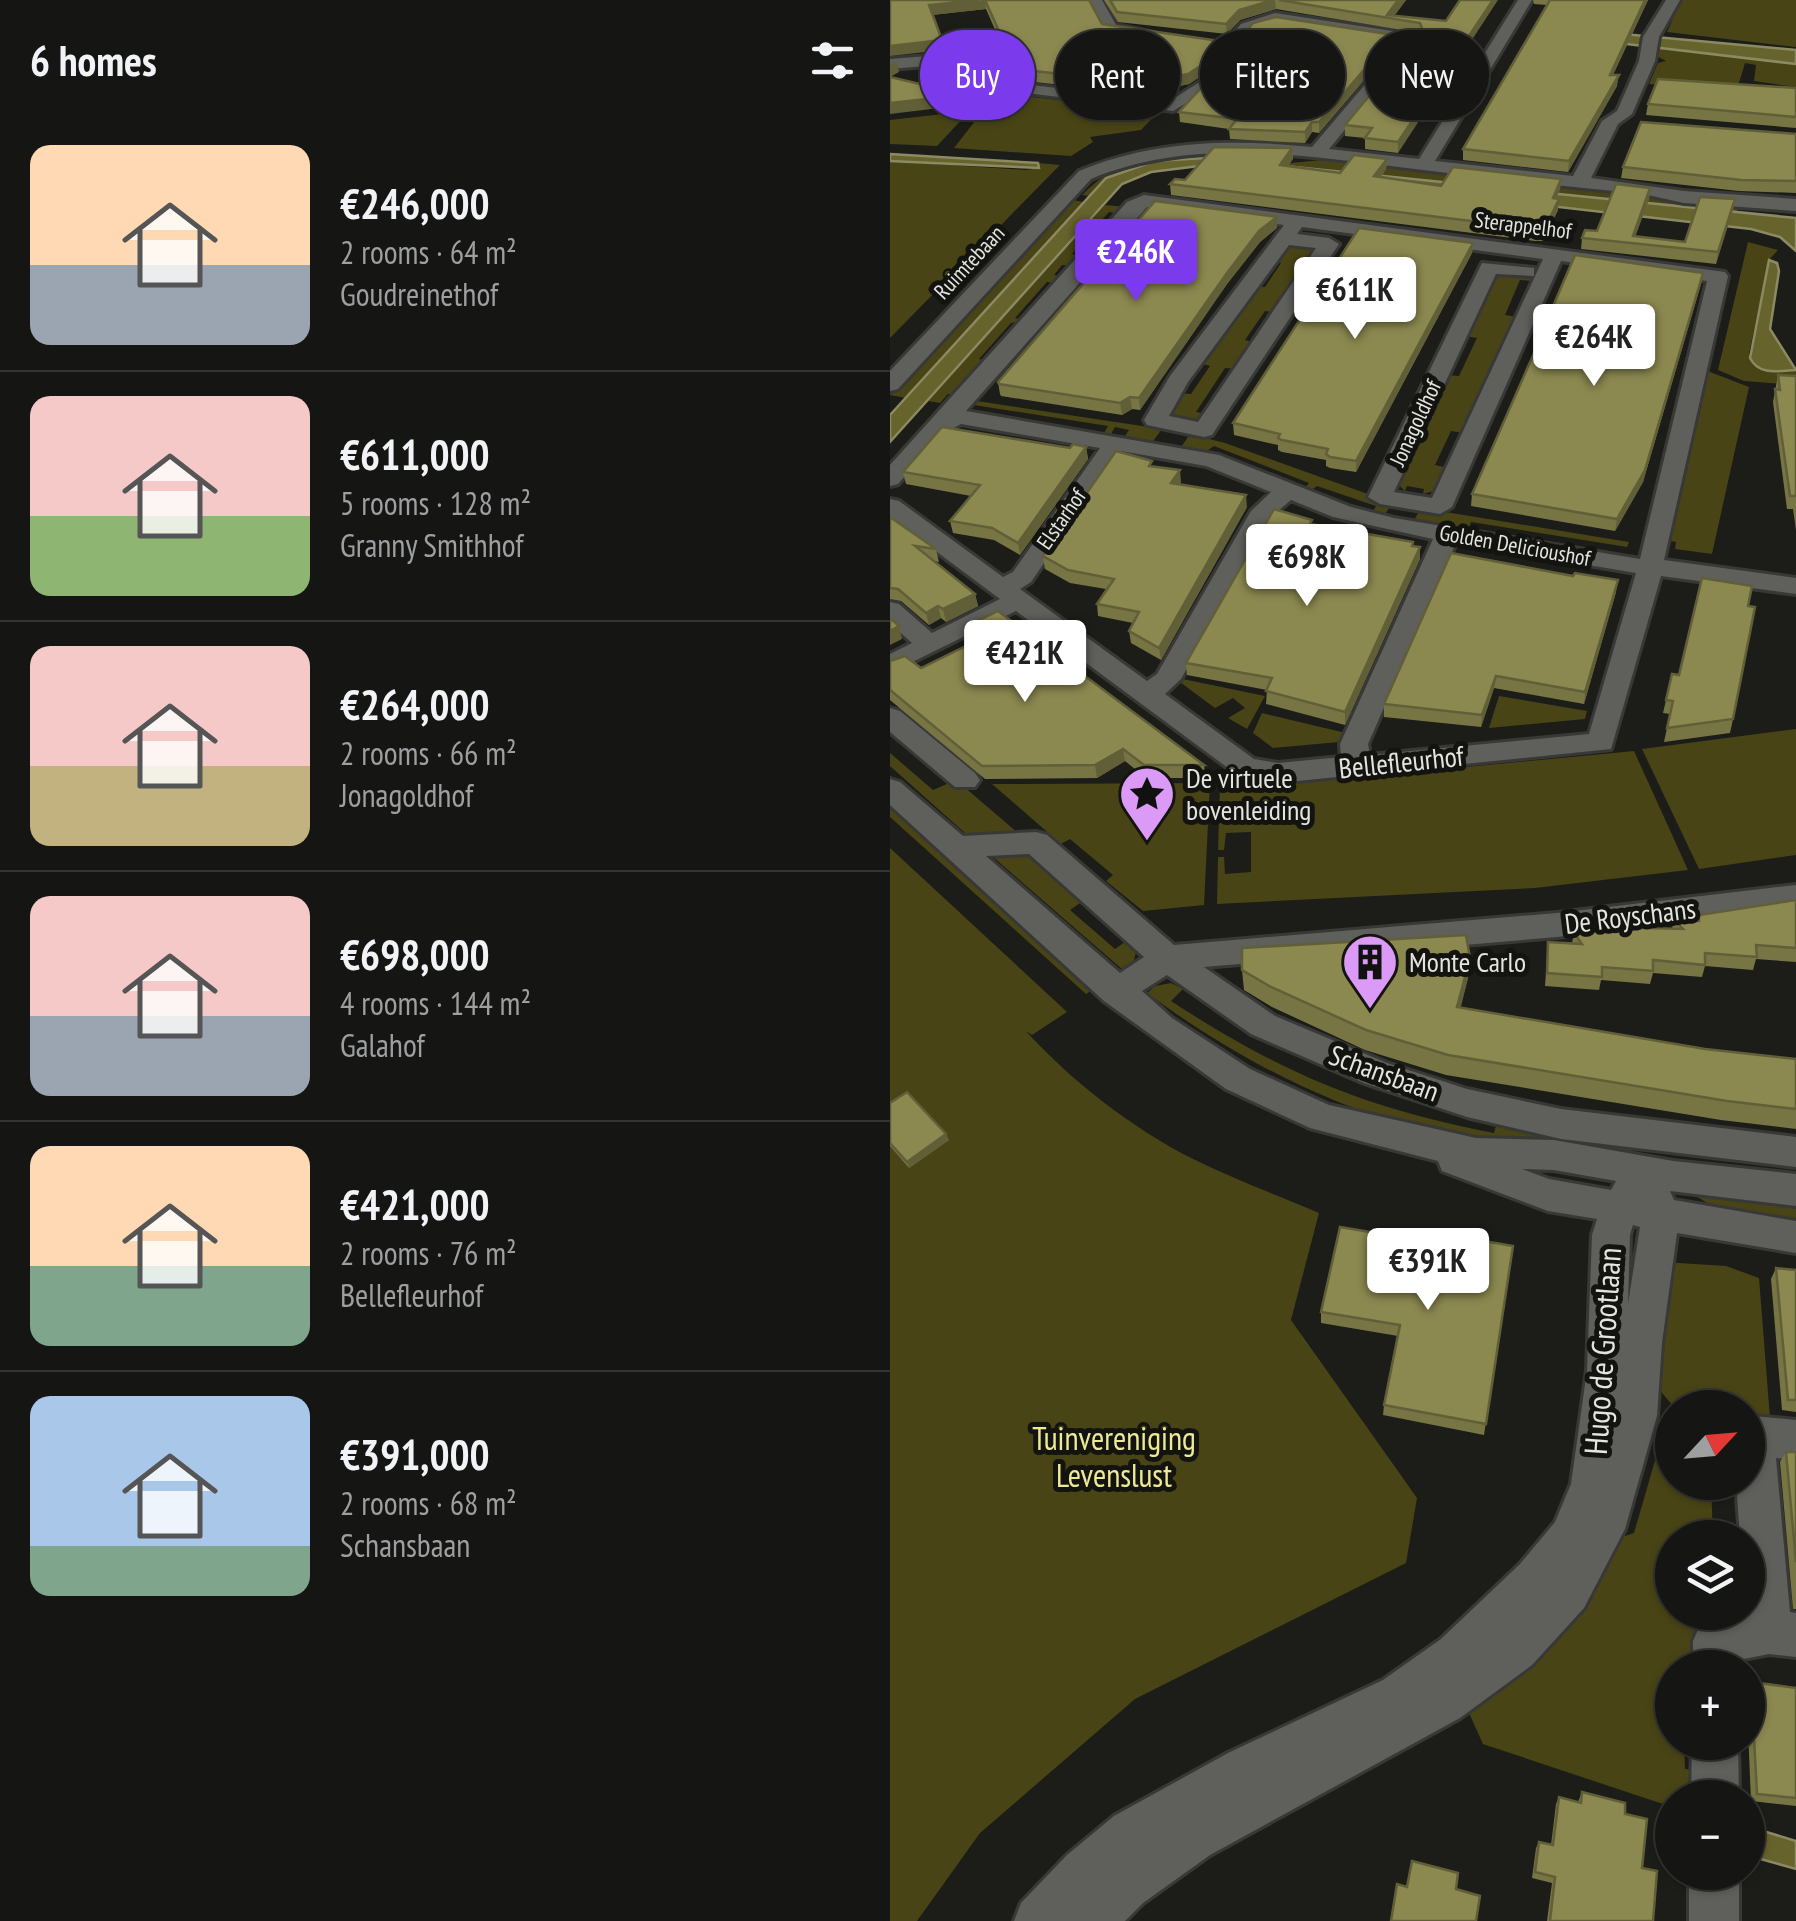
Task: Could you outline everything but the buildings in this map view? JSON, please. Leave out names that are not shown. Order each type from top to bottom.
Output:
[{"type":"street","points":[[1095,0],[1111,29],[1120,30]]},
{"type":"street","points":[[1275,18],[1270,13],[1281,0]]},
{"type":"street","points":[[1424,165],[1525,0]]},
{"type":"street","points":[[1579,182],[1610,121],[1624,114],[1647,61],[1649,42],[1673,0]]},
{"type":"street","points":[[1244,30],[1275,18],[1412,39],[1385,76],[1366,88],[1317,153]]},
{"type":"street","points":[[890,64],[967,51],[993,56],[1008,87],[1173,106],[1200,89]]},
{"type":"street","points":[[1610,121],[1649,124]]},
{"type":"street","name":"Ruimtebaan","points":[[890,384],[1086,175],[1107,163],[1157,151],[1317,153],[1684,197],[1796,205]]},
{"type":"street","name":"Sterappelhof","points":[[948,419],[1134,206],[1144,201],[1291,230],[1551,265],[1718,276],[1650,568]]},
{"type":"street","points":[[1291,230],[1329,244],[1204,430],[1155,420],[1178,382],[1291,230]]},
{"type":"street","name":"Jonagoldhof","points":[[1551,265],[1440,507],[1380,497],[1489,267],[1551,265]]},
{"type":"street","name":"Golden Delicioushof","points":[[948,419],[961,417],[1211,460],[1342,512],[1394,525],[1650,568],[1676,568],[1796,586]]},
{"type":"street","points":[[890,479],[933,430],[948,419]]},
{"type":"street","points":[[1163,450],[1180,427]]},
{"type":"street","name":"Elstarhof","points":[[890,665],[928,646],[1008,595],[1116,442]]},
{"type":"street","points":[[1147,696],[1168,680],[1263,511],[1289,490]]},
{"type":"street","name":"Jonagoldhof","points":[[1394,525],[1408,502]]},
{"type":"street","name":"Bellefleurhof","points":[[890,506],[1246,768],[1278,773],[1601,742],[1650,568]]},
{"type":"street","points":[[1356,766],[1354,744],[1448,534]]},
{"type":"street","points":[[890,610],[917,631],[928,646]]},
{"type":"street","points":[[890,717],[965,780]]},
{"type":"street","name":"Schansbaan","points":[[890,789],[1116,992],[1191,1050],[1276,1098],[1322,1118],[1430,1145],[1476,1153],[1554,1155],[1796,1190]]},
{"type":"street","name":"Schansbaan","points":[[955,848],[1036,843],[1166,958],[1262,1025],[1376,1073],[1467,1103],[1561,1124],[1796,1152]]},
{"type":"street","name":"De Royschans","points":[[1116,992],[1166,958],[1557,925],[1796,896]]},
{"type":"street","name":"Schansbaan","points":[[1430,1145],[1464,1166],[1525,1189],[1796,1238]]},
{"type":"street","name":"Hugo de Grootlaan","points":[[1091,1921],[1125,1885],[1192,1838],[1444,1702],[1516,1649],[1568,1592],[1604,1529],[1638,1416],[1644,1170]]},
{"type":"street","name":"Hugo de Grootlaan","points":[[1038,1921],[1084,1872],[1131,1833],[1244,1770],[1399,1696],[1484,1633],[1536,1580],[1570,1537],[1592,1485],[1608,1353],[1611,1234],[1641,1211]]},
{"type":"street","points":[[1716,1650],[1716,1641],[1783,1633],[1753,1436],[1796,1440]]},
{"type":"street","points":[[1714,1890],[1714,1921]]},
{"type":"green space","points":[[1681,0],[1796,0],[1796,47],[1667,32]]},
{"type":"green space","points":[[1655,47],[1796,64],[1796,87],[1754,81],[1756,65],[1745,63],[1736,93],[1649,84],[1658,63],[1666,61],[1653,54]]},
{"type":"green space","points":[[1035,97],[1055,100],[1055,120],[1151,120],[1141,130],[1090,137],[1093,142],[1071,156],[954,148],[976,120],[1035,120]]},
{"type":"green space","points":[[920,117],[920,120],[961,120],[937,146],[890,144],[890,120]]},
{"type":"green space","points":[[1206,152],[1291,163],[1332,159],[1401,165],[1738,206],[1736,213],[1205,158],[1142,164],[1114,176],[1089,196],[1082,195],[1124,166]]},
{"type":"green space","points":[[890,161],[1026,170],[1039,168],[1038,163],[1060,165],[890,338]]},
{"type":"green space","points":[[1072,200],[1084,202],[906,398],[890,395]]},
{"type":"green space","points":[[1105,205],[1126,207],[1121,214],[1109,212],[1072,254],[1083,257],[1074,266],[1062,265],[1054,275],[1065,277],[1059,283],[1047,282],[1015,318],[1026,321],[1011,323],[979,359],[990,362],[960,396],[948,394],[940,403],[928,401]]},
{"type":"green space","points":[[1748,242],[1778,250],[1769,260],[1749,353],[1765,370],[1796,370],[1796,385],[1744,381],[1718,370]]},
{"type":"green space","points":[[1288,244],[1317,250],[1276,313],[1265,311],[1245,340],[1256,343],[1237,369],[1225,368],[1196,412],[1208,414],[1198,420],[1169,416],[1166,410],[1179,393],[1191,394],[1210,366],[1199,363],[1255,286],[1265,287],[1281,263],[1272,261]]},
{"type":"green space","points":[[1496,273],[1533,277],[1532,281],[1520,280],[1505,315],[1517,317],[1464,433],[1451,431],[1435,465],[1448,468],[1437,490],[1423,494],[1424,489],[1407,486],[1405,491],[1395,481],[1446,375],[1459,376],[1477,338],[1465,336]]},
{"type":"green space","points":[[1705,370],[1749,387],[1712,554],[1675,549],[1676,542],[1659,539]]},
{"type":"green space","points":[[977,401],[1162,429],[1153,441],[1125,436],[1129,430],[1115,427],[1111,434],[1104,433],[1108,426],[974,405]]},
{"type":"green space","points":[[1190,434],[1393,503],[1384,515],[1372,513],[1376,506],[1317,486],[1309,492],[1303,490],[1309,483],[1214,446],[1204,453],[1181,447]]},
{"type":"green space","points":[[1421,508],[1629,542],[1627,547],[1471,522],[1468,531],[1413,522]]},
{"type":"green space","points":[[1173,677],[1265,696],[1247,729],[1228,718],[1245,708],[1233,698],[1215,708]]},
{"type":"green space","points":[[1499,696],[1587,711],[1585,719],[1489,728]]},
{"type":"green space","points":[[1262,713],[1350,734],[1350,741],[1273,748],[1253,733]]},
{"type":"green space","points":[[1796,729],[1796,855],[1699,869],[1642,749]]},
{"type":"green space","points":[[1634,751],[1688,870],[1535,888],[1217,904],[1218,857],[1224,857],[1225,874],[1251,872],[1251,832],[1226,833],[1224,850],[1218,850],[1220,784],[1278,785]]},
{"type":"green space","points":[[890,753],[933,790],[956,780],[1018,833],[965,833],[890,766]]},
{"type":"green space","points":[[1210,783],[1204,905],[1143,911],[1106,881],[1113,875],[1070,839],[1061,844],[992,784]]},
{"type":"green space","points":[[890,806],[1094,989],[1086,994],[890,817]]},
{"type":"green space","name":"Tuinvereniging Levenslust","points":[[890,848],[1067,1012],[1032,1035],[1026,1031],[1082,1085],[1124,1118],[1191,1158],[1319,1213],[1291,1320],[1417,1498],[1406,1563],[1135,1699],[980,1833],[917,1921],[890,1921]]},
{"type":"green space","points":[[985,850],[1025,850],[1083,901],[1070,910],[1115,949],[1129,939],[1137,948],[1134,960],[1123,970]]},
{"type":"green space","points":[[1171,983],[1183,989],[1171,1001],[1250,1048],[1325,1085],[1447,1123],[1494,1133],[1496,1126],[1543,1137],[1492,1139],[1439,1132],[1334,1100],[1234,1051],[1147,993],[1155,986]]},
{"type":"green space","points":[[1689,1192],[1796,1195],[1796,1219],[1717,1209]]},
{"type":"green space","points":[[1663,1262],[1726,1266],[1759,1278],[1770,1418],[1765,1418],[1765,1390],[1660,1390],[1647,1375]]},
{"type":"green space","points":[[1655,1461],[1655,1500],[1712,1500],[1712,1520],[1655,1520],[1655,1630],[1695,1630],[1696,1650],[1655,1650],[1655,1760],[1685,1760],[1685,1769],[1698,1770],[1698,1780],[1655,1780],[1655,1801],[1483,1744],[1464,1702],[1613,1540],[1634,1533]]},
{"type":"shaded area","points":[[1558,28],[1796,50],[1796,64],[1558,36]]},
{"type":"shaded area","points":[[890,154],[1038,163],[1039,168],[890,161]]},
{"type":"shaded area","points":[[1205,158],[1796,218],[1796,251],[1780,237],[1751,229],[1199,166],[1151,172],[1122,184],[890,442],[890,415],[1106,178],[1155,161]]},
{"type":"shaded area","points":[[1769,260],[1777,263],[1779,271],[1770,329],[1796,370],[1764,370],[1750,358]]},
{"type":"shaded area","points":[[1765,1832],[1796,1841],[1796,1869],[1765,1860]]},
{"type":"place","name":"De virtuele bovenleiding","points":[[1147,843]]},
{"type":"place","name":"Monte Carlo","points":[[1370,1011]]}]
